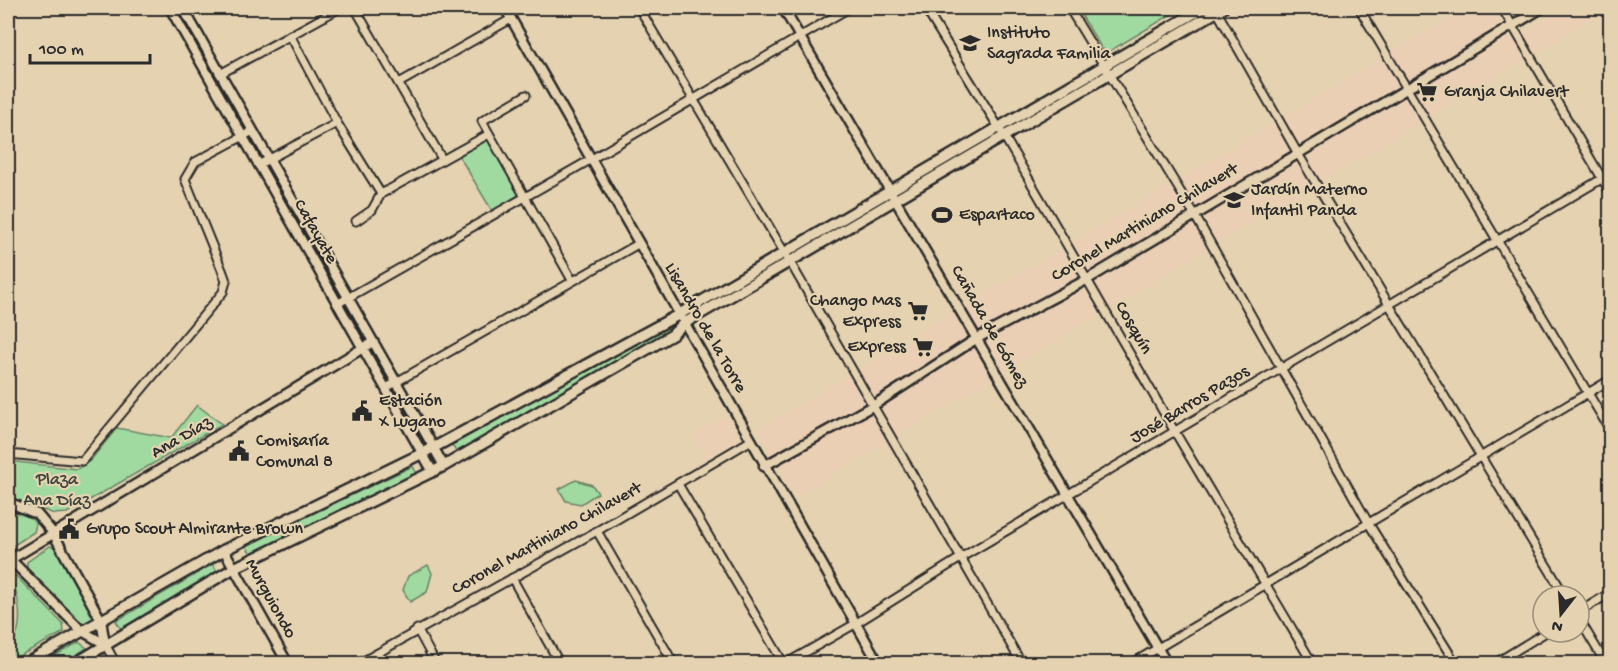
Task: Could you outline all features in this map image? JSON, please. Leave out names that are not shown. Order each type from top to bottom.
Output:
[{"type":"main road","points":[[25,663],[224,550],[434,448],[678,315],[998,125],[1203,8]]},
{"type":"main road","points":[[74,663],[234,568],[444,466],[672,335],[683,324],[1218,9]]},
{"type":"street","name":"Cafayate","points":[[170,8],[433,472]]},
{"type":"street","name":"Cafayate","points":[[183,8],[444,466]]},
{"type":"street","points":[[220,74],[340,8]]},
{"type":"street","points":[[355,8],[442,159]]},
{"type":"street","name":"Lisandro de la Torre","points":[[505,8],[683,324],[879,663]]},
{"type":"street","points":[[639,8],[874,405],[1022,663]]},
{"type":"street","name":"Cañada de Gómez","points":[[783,8],[1167,663]]},
{"type":"street","points":[[337,303],[590,160],[849,8]]},
{"type":"street","name":"Cosquín","points":[[925,8],[1004,135],[1175,432],[1313,663]]},
{"type":"street","points":[[1069,8],[1194,214],[1369,524],[1456,663]]},
{"type":"street","points":[[1359,8],[1496,242],[1611,430]]},
{"type":"street","points":[[1502,8],[1611,192]]},
{"type":"street","name":"Coronel Martiniano Chilavert","points":[[765,466],[874,405],[976,339],[1088,279],[1297,152],[1542,8]]},
{"type":"street","points":[[1218,9],[1297,152],[1558,584]]},
{"type":"street","points":[[399,83],[511,19]]},
{"type":"street","points":[[290,35],[337,123],[381,195]]},
{"type":"street","points":[[526,94],[482,121],[572,280]]},
{"type":"street","points":[[258,165],[337,123]]},
{"type":"street","points":[[8,453],[82,461],[223,292],[226,281],[185,180],[195,162],[253,131]]},
{"type":"street","points":[[356,221],[372,210],[381,195],[489,134]]},
{"type":"street","name":"José Barros Pazos","points":[[784,663],[855,624],[962,557],[1611,174]]},
{"type":"street","points":[[386,388],[638,244]]},
{"type":"street","name":"Ana Díaz","points":[[9,560],[373,342]]},
{"type":"street","points":[[1131,663],[1611,380]]},
{"type":"street","name":"Coronel Martiniano Chilavert","points":[[358,663],[597,531],[750,441]]},
{"type":"street","points":[[678,484],[784,663]]},
{"type":"street","points":[[8,502],[37,514],[53,533],[101,620],[105,644],[116,663]]},
{"type":"street","points":[[597,531],[674,663]]},
{"type":"street","name":"Murguiondo","points":[[224,550],[288,663]]},
{"type":"street","points":[[9,560],[82,631],[105,644]]},
{"type":"street","points":[[512,578],[560,663]]},
{"type":"street","points":[[1591,605],[1611,593]]},
{"type":"street","points":[[417,629],[436,663]]},
{"type":"street","points":[[1591,639],[1606,663]]},
{"type":"street","points":[[1494,663],[1531,641]]},
{"type":"shaded area","points":[[1467,8],[1493,8],[1512,40],[1566,8],[1610,8],[795,497],[758,429]]},
{"type":"shaded area","points":[[727,416],[738,436],[736,441],[707,458],[693,434]]},
{"type":"green space","points":[[1077,8],[1182,8],[1110,51],[1102,49]]},
{"type":"green space","points":[[489,134],[526,196],[494,214],[456,151]]},
{"type":"green space","points":[[666,325],[670,332],[458,455],[452,445]]},
{"type":"green space","name":"Plaza Ana Díaz","points":[[197,405],[222,424],[67,513],[54,514],[8,497],[8,461],[77,469],[90,461],[117,428],[171,438]]},
{"type":"green space","points":[[413,466],[417,475],[252,556],[246,545]]},
{"type":"green space","points":[[576,480],[592,485],[598,493],[581,504],[566,501],[559,489]]},
{"type":"green space","points":[[8,509],[31,518],[36,524],[34,532],[8,549]]},
{"type":"green space","points":[[50,546],[58,548],[95,613],[93,619],[81,625],[27,571],[27,562]]},
{"type":"green space","points":[[213,564],[218,573],[121,629],[116,621]]},
{"type":"green space","points":[[428,565],[432,573],[427,592],[410,602],[403,590],[408,576]]},
{"type":"green space","points":[[16,576],[63,624],[64,632],[8,662],[19,624],[16,590],[12,577]]},
{"type":"green space","points":[[79,642],[87,648],[63,663],[42,663]]},
{"type":"tram line","points":[[8,575],[15,608],[14,625],[8,642]]},
{"type":"place","name":"Instituto Sagrada Familia","points":[[970,43]]},
{"type":"place","name":"Granja Chilavert","points":[[1427,92]]},
{"type":"place","name":"Jardín Materno Infantil Panda","points":[[1234,200]]},
{"type":"place","name":"Espartaco","points":[[942,215]]},
{"type":"place","name":"Chango Mas Express","points":[[918,311]]},
{"type":"place","name":"Express","points":[[923,347]]},
{"type":"place","name":"Estación X Lugano","points":[[362,411]]},
{"type":"place","name":"Comisaría Comunal 8","points":[[239,451]]},
{"type":"place","name":"Grupo Scout Almirante Brown","points":[[69,529]]}]
